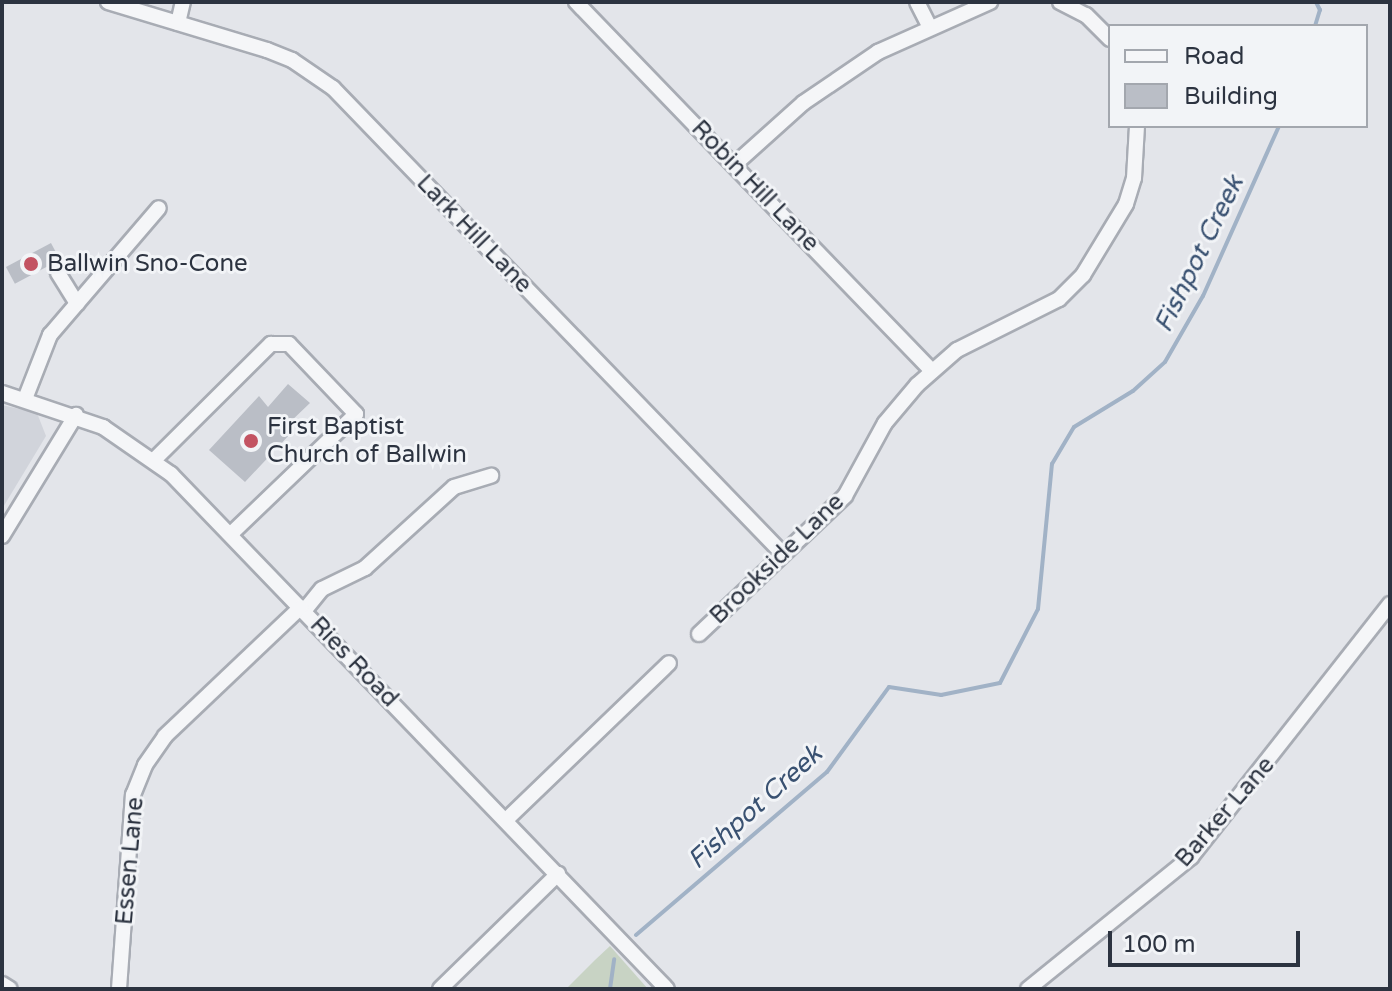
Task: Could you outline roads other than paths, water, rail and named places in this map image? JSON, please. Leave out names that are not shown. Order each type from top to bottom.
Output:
[{"type":"street","name":"Lark Hill Lane","points":[[108,2],[292,60],[333,88],[783,554]]},
{"type":"street","points":[[178,23],[183,2]]},
{"type":"street","name":"Robin Hill Lane","points":[[576,2],[932,371]]},
{"type":"street","points":[[917,2],[929,26]]},
{"type":"street","points":[[734,165],[820,90],[929,26],[990,2]]},
{"type":"street","points":[[1060,2],[1086,15],[1108,37]]},
{"type":"street","name":"Brookside Lane","points":[[699,634],[845,496],[898,404],[932,371],[957,350],[1059,299],[1083,275],[1126,204],[1134,178],[1137,128]]},
{"type":"street","points":[[25,399],[50,335],[159,208]]},
{"type":"street","points":[[58,273],[77,304]]},
{"type":"street","points":[[154,460],[271,344],[289,344],[355,415],[231,534]]},
{"type":"street","name":"Ries Road","points":[[2,393],[76,415],[154,460],[231,534],[664,986]]},
{"type":"street","points":[[2,535],[76,415]]},
{"type":"street","name":"Essen Lane","points":[[119,989],[133,795],[145,765],[165,736],[322,589],[365,568],[454,487],[491,476]]},
{"type":"street","name":"Barker Lane","points":[[1028,989],[1191,857],[1384,625],[1390,604]]},
{"type":"street","points":[[506,820],[669,663]]},
{"type":"street","points":[[440,989],[558,874]]},
{"type":"street","points":[[2,984],[10,989]]},
{"type":"waterway","name":"Fishpot Creek","points":[[1316,2],[1320,10],[1316,24]]},
{"type":"waterway","name":"Fishpot Creek","points":[[636,935],[827,772],[889,687],[941,695],[1000,683],[1038,609],[1052,464],[1074,427],[1133,391],[1165,362],[1203,296],[1278,128]]},
{"type":"waterway","name":"Fishpot Creek","points":[[610,989],[614,959]]},
{"type":"place","name":"Ballwin Sno-Cone","points":[[31,264]]},
{"type":"place","name":"First Baptist Church of Ballwin","points":[[251,441]]}]
